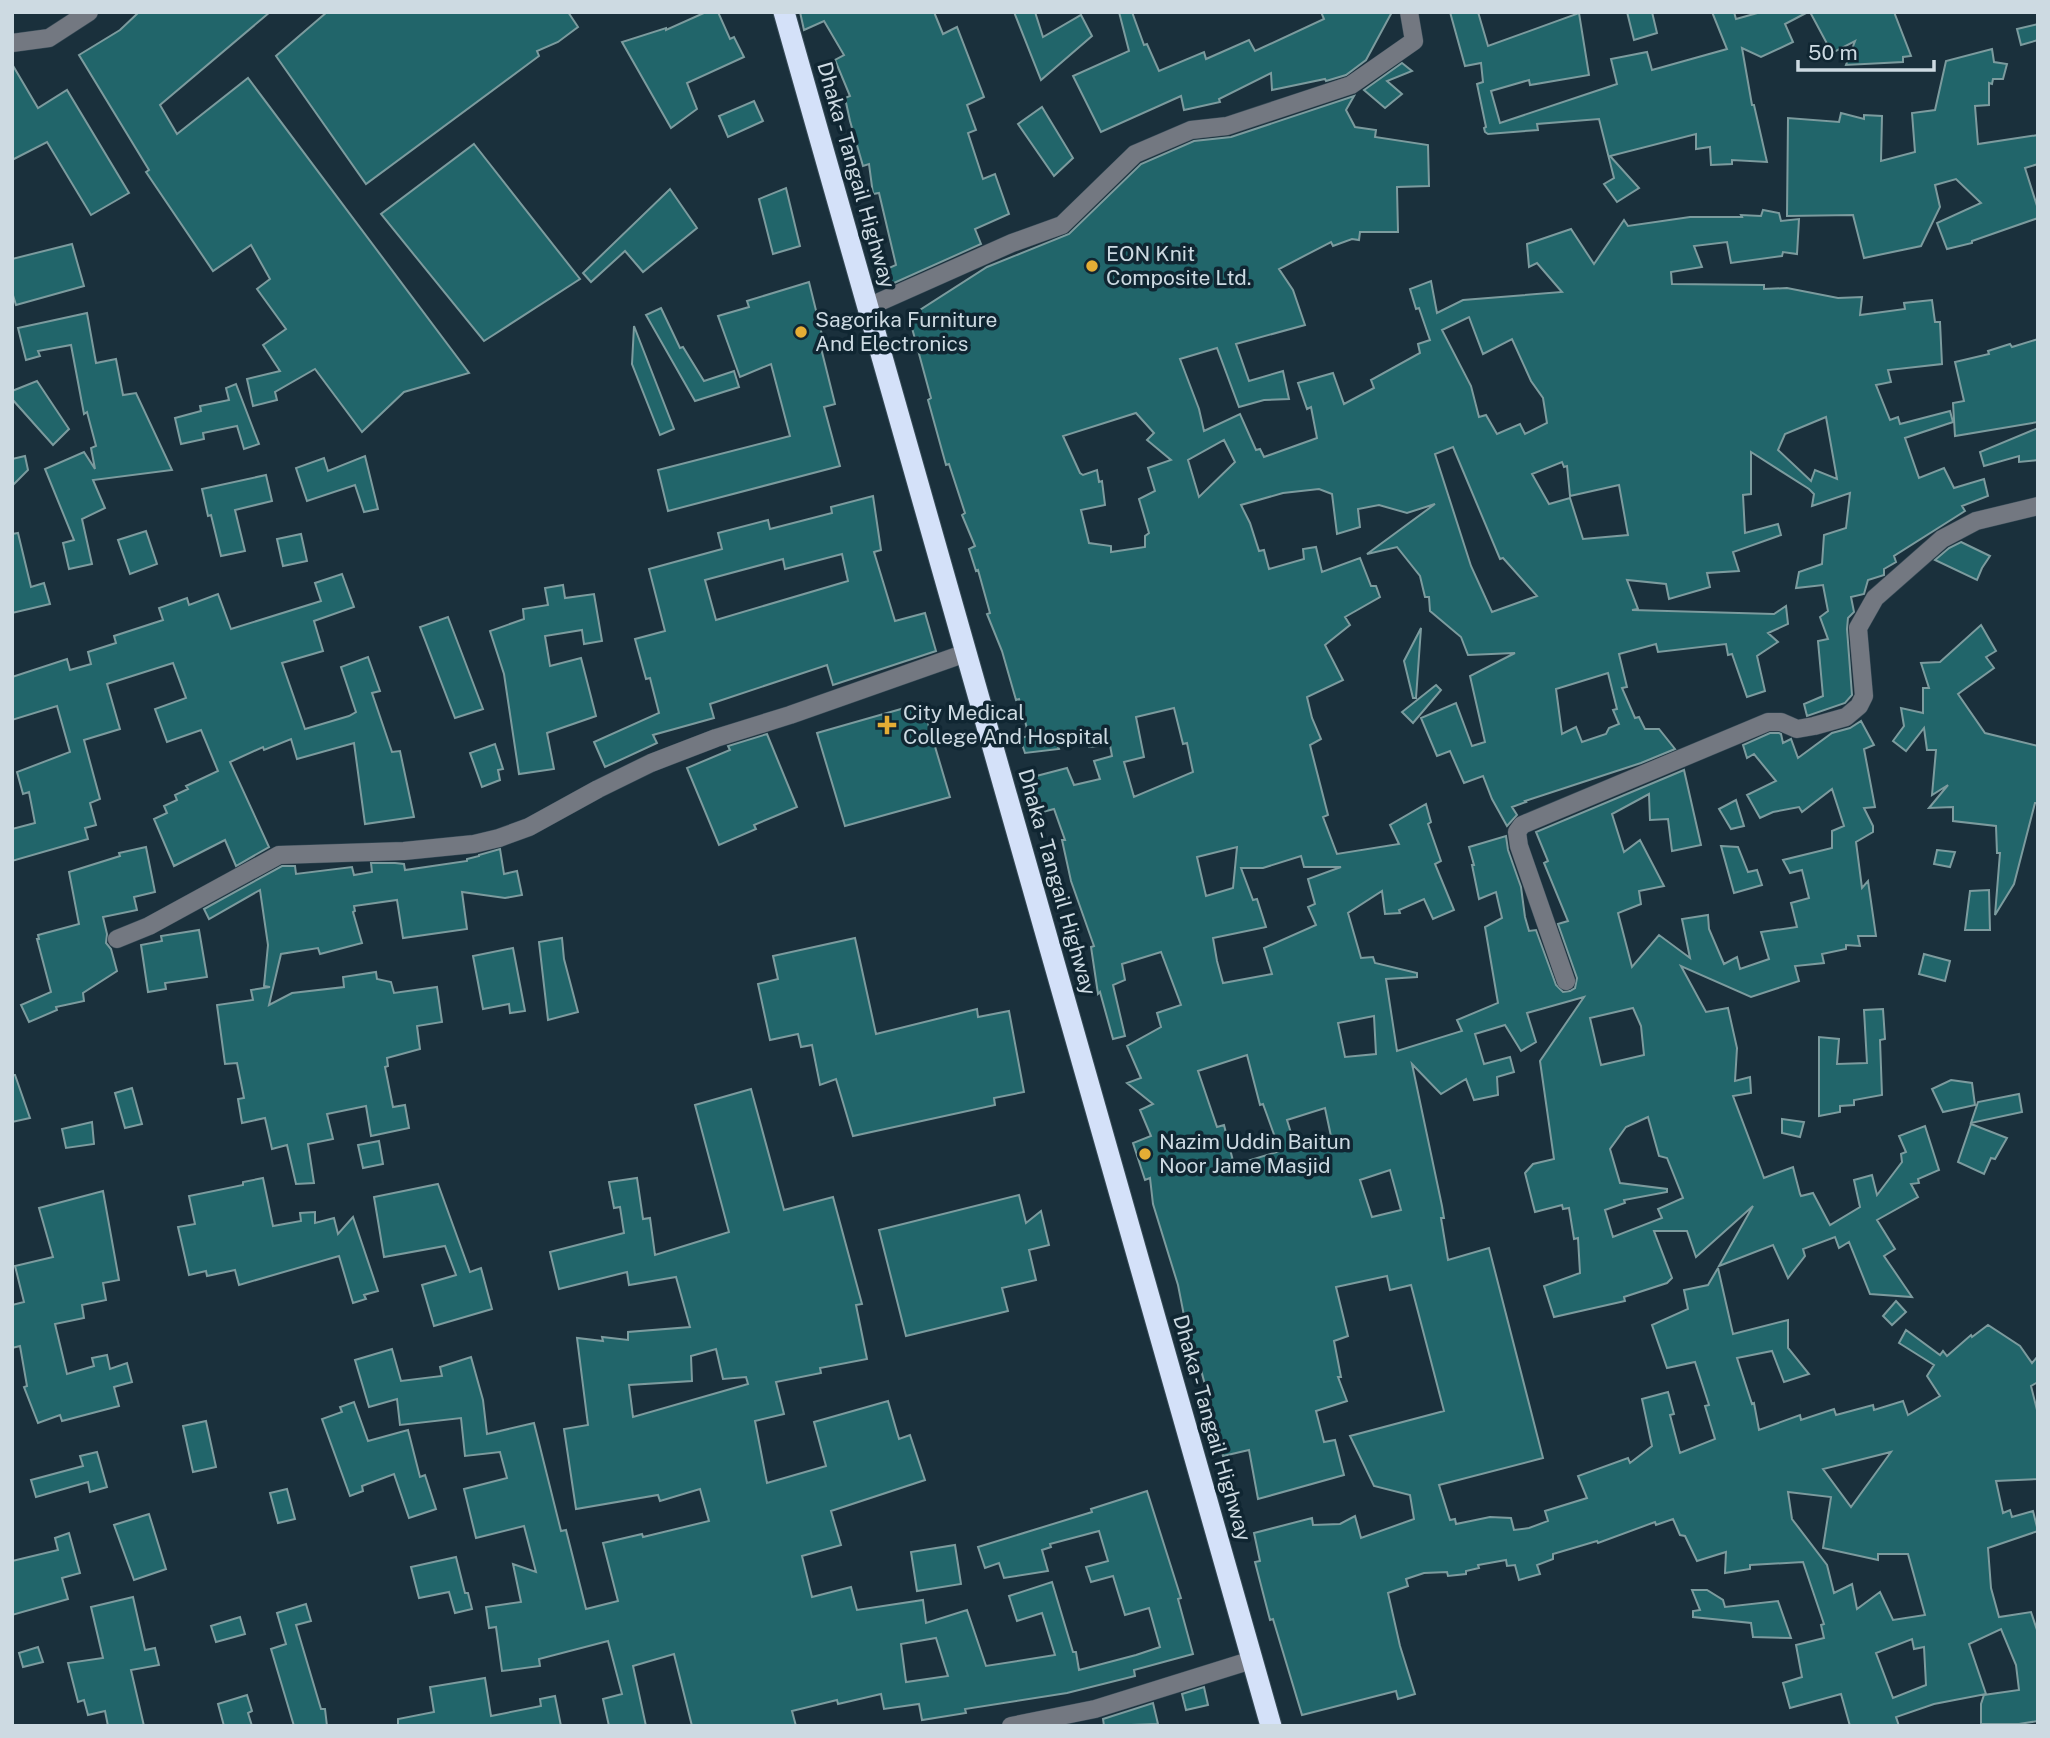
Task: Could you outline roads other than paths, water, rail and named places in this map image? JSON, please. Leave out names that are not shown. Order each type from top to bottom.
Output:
[{"type":"highway","name":"Dhaka - Tangail Highway","points":[[784,12],[1271,1726]]},
{"type":"street","points":[[12,43],[49,38],[89,12]]},
{"type":"street","points":[[868,307],[1012,243],[1062,225],[1135,154],[1191,130],[1227,125],[1351,85],[1414,41],[1409,12]]},
{"type":"street","points":[[1566,981],[1519,846],[1517,832],[1522,825],[1768,722],[1781,722],[1797,729],[1846,716],[1859,706],[1864,696],[1858,628],[1875,598],[1942,539],[1976,521],[2038,506]]},
{"type":"street","points":[[117,939],[149,926],[279,855],[404,851],[474,844],[499,838],[529,827],[651,763],[716,738],[966,653]]},
{"type":"street","points":[[1011,1726],[1095,1709],[1252,1660]]},
{"type":"place","name":"EON Knit Composite Ltd.","points":[[1092,266]]},
{"type":"place","name":"Sagorika Furniture And Electronics","points":[[801,332]]},
{"type":"place","name":"City Medical College And Hospital","points":[[887,725]]},
{"type":"place","name":"Nazim Uddin Baitun Noor Jame Masjid","points":[[1145,1154]]}]
